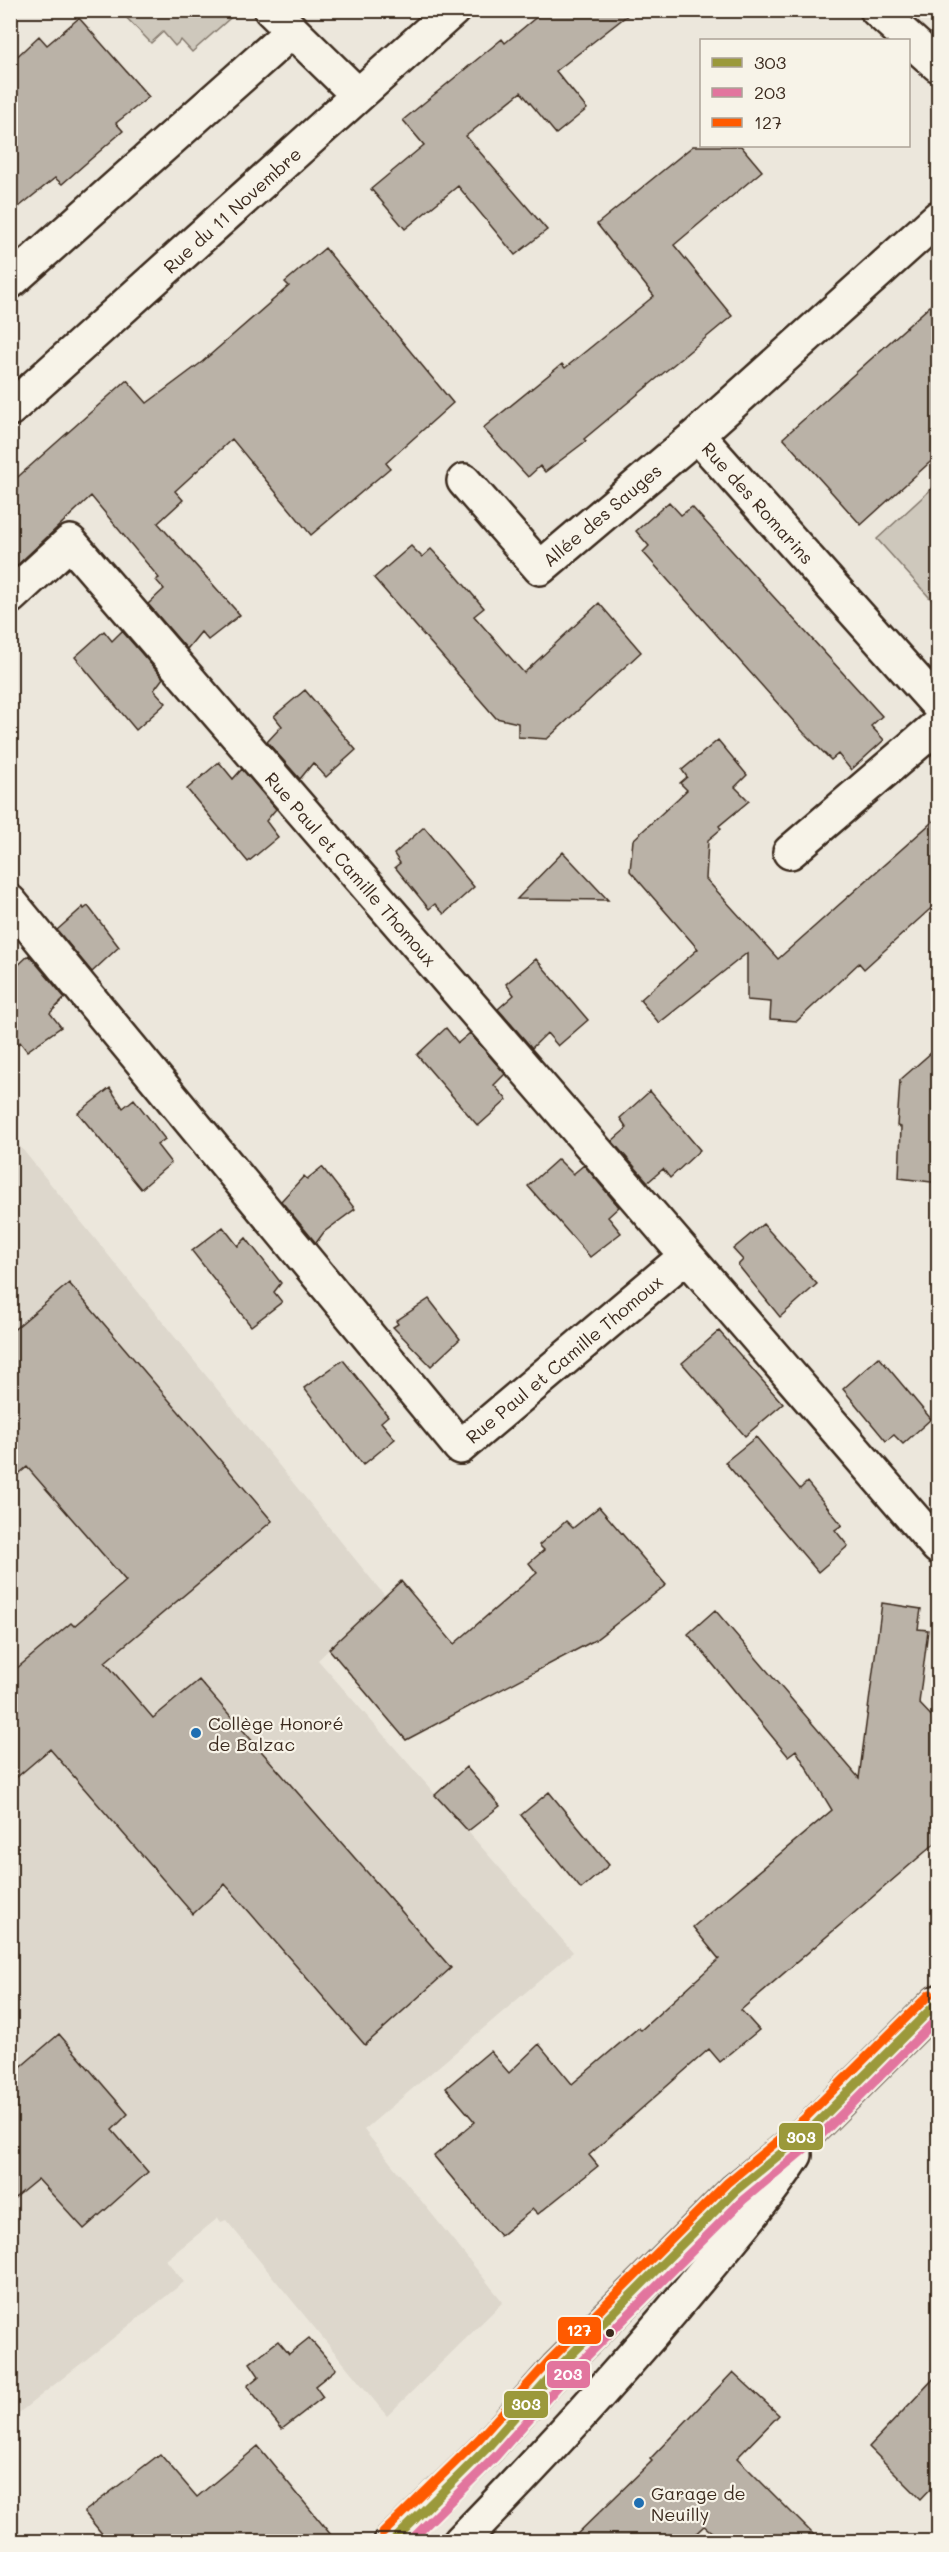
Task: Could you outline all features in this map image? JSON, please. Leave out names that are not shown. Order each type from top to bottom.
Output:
[{"type":"street","name":"Rue du 11 Novembre","points":[[10,409],[453,10]]},
{"type":"street","points":[[877,10],[910,39]]},
{"type":"street","points":[[10,282],[281,21],[358,96]]},
{"type":"street","points":[[910,39],[939,65]]},
{"type":"street","name":"Rue des Romarins","points":[[939,219],[697,435],[939,705]]},
{"type":"street","name":"Allée des Sauges","points":[[464,482],[540,568],[697,435]]},
{"type":"street","name":"Rue Paul et Camille Thomoux","points":[[10,597],[70,542],[939,1547]]},
{"type":"street","points":[[789,852],[939,724]]},
{"type":"street","name":"Rue Paul et Camille Thomoux","points":[[10,902],[460,1447],[686,1257]]},
{"type":"street","points":[[391,2541],[488,2447],[557,2369],[735,2191],[812,2128],[939,2002]]},
{"type":"street","points":[[460,2541],[546,2454],[646,2343],[771,2191],[812,2128]]},
{"type":"shaded area","points":[[120,11],[238,11],[192,52],[181,40],[175,46],[163,32],[151,43]]},
{"type":"shaded area","points":[[938,483],[938,607],[877,539]]},
{"type":"shaded area","name":"Collège Honoré de Balzac","points":[[10,1134],[385,1596],[318,1660],[573,1952],[364,2130],[503,2302],[387,2416],[226,2220],[221,2222],[218,2218],[166,2260],[184,2282],[11,2419]]},
{"type":"building","points":[[545,10],[634,10],[556,71],[587,109],[556,134],[521,92],[466,136],[547,230],[515,255],[458,186],[405,229],[371,189],[424,145],[403,120],[502,39],[505,43]]},
{"type":"building","points":[[79,18],[149,97],[116,123],[123,131],[62,184],[55,178],[10,214],[10,63],[39,36],[47,45]]},
{"type":"building","points":[[693,146],[742,147],[762,171],[674,245],[732,316],[584,439],[586,441],[545,472],[540,466],[528,477],[483,428],[562,364],[565,368],[654,296],[597,224]]},
{"type":"building","points":[[325,248],[453,403],[386,463],[390,468],[311,535],[232,439],[175,491],[183,500],[158,523],[240,615],[208,640],[201,632],[187,649],[148,604],[164,589],[156,580],[159,578],[91,496],[11,571],[11,483],[127,380],[147,403],[202,362],[289,286],[285,282]]},
{"type":"building","points":[[939,298],[939,454],[861,525],[783,438]]},
{"type":"building","points":[[669,502],[681,515],[692,507],[882,716],[871,726],[884,740],[851,770],[838,754],[831,760],[804,733],[643,552],[649,546],[636,531]]},
{"type":"building","points":[[411,546],[422,557],[431,549],[454,573],[484,608],[474,616],[524,673],[599,603],[641,652],[547,739],[518,737],[518,723],[496,718],[374,578]]},
{"type":"building","points":[[104,631],[112,641],[122,631],[163,678],[154,690],[166,703],[136,730],[75,657]]},
{"type":"building","points":[[305,690],[356,750],[326,777],[313,763],[300,779],[267,742],[282,726],[274,716]]},
{"type":"building","points":[[718,740],[747,775],[735,787],[749,801],[719,826],[721,829],[708,840],[706,879],[778,959],[939,816],[939,901],[864,969],[859,963],[797,1021],[770,1019],[771,1002],[747,1000],[747,953],[659,1023],[640,1000],[698,949],[630,871],[633,840],[687,790],[680,783],[687,777],[682,770]]},
{"type":"building","points":[[219,762],[233,779],[242,769],[276,809],[266,821],[278,837],[248,862],[187,789]]},
{"type":"building","points":[[424,827],[474,887],[444,914],[435,904],[429,909],[395,867],[400,863],[394,854]]},
{"type":"building","points":[[563,852],[608,900],[517,899]]},
{"type":"building","points":[[88,906],[119,947],[92,972],[57,930],[83,907],[84,909]]},
{"type":"building","points":[[29,955],[65,998],[50,1013],[61,1027],[27,1051],[20,1042],[10,1051],[10,965],[14,969]]},
{"type":"building","points":[[536,959],[588,1020],[558,1046],[547,1033],[532,1048],[498,1009],[514,995],[506,984]]},
{"type":"building","points":[[446,1028],[458,1043],[470,1033],[505,1074],[494,1085],[507,1100],[478,1126],[417,1055]]},
{"type":"building","points":[[939,1046],[939,1183],[899,1178],[901,1127],[897,1126],[900,1080]]},
{"type":"building","points":[[110,1088],[123,1108],[134,1099],[165,1139],[157,1145],[171,1163],[141,1189],[78,1113]]},
{"type":"building","points":[[650,1091],[700,1150],[670,1178],[663,1169],[648,1182],[612,1141],[627,1128],[620,1118]]},
{"type":"building","points":[[558,1159],[573,1174],[584,1165],[619,1207],[608,1217],[621,1233],[590,1257],[528,1186]]},
{"type":"building","points":[[322,1167],[355,1209],[324,1232],[316,1243],[281,1201],[304,1176],[307,1179]]},
{"type":"building","points":[[763,1224],[817,1284],[780,1317],[738,1265],[743,1260],[733,1249]]},
{"type":"building","points":[[223,1227],[238,1246],[246,1238],[281,1283],[274,1292],[282,1302],[251,1326],[192,1251]]},
{"type":"building","points":[[69,1283],[272,1521],[105,1662],[153,1718],[199,1680],[451,1968],[365,2045],[225,1884],[193,1914],[50,1749],[10,1783],[10,1674],[71,1623],[74,1626],[126,1581],[27,1467],[10,1481],[10,1333]]},
{"type":"building","points":[[429,1299],[460,1339],[431,1366],[393,1327],[398,1324],[396,1321]]},
{"type":"building","points":[[719,1331],[783,1404],[745,1436],[682,1363]]},
{"type":"building","points":[[879,1357],[931,1419],[903,1444],[894,1435],[886,1441],[843,1389]]},
{"type":"building","points":[[343,1360],[388,1416],[381,1422],[395,1439],[363,1465],[304,1388]]},
{"type":"building","points":[[756,1437],[800,1489],[807,1482],[842,1525],[835,1530],[848,1546],[818,1572],[725,1462]]},
{"type":"building","points":[[599,1507],[666,1585],[595,1640],[406,1740],[329,1649],[401,1581],[454,1644],[537,1573],[529,1563],[544,1550],[539,1545],[566,1521],[573,1528]]},
{"type":"building","points":[[882,1603],[921,1609],[918,1629],[928,1630],[919,1703],[939,1724],[939,1840],[741,2010],[759,2030],[720,2062],[709,2049],[589,2155],[598,2166],[538,2214],[533,2209],[500,2236],[434,2156],[475,2122],[446,2088],[490,2051],[509,2073],[539,2044],[572,2084],[638,2028],[641,2030],[719,1959],[693,1927],[832,1810],[796,1750],[788,1756],[688,1634],[715,1610],[859,1778]]},
{"type":"building","points":[[466,1767],[500,1806],[468,1831],[435,1795]]},
{"type":"building","points":[[549,1792],[609,1865],[581,1889],[521,1815]]},
{"type":"building","points":[[59,2034],[128,2114],[112,2130],[148,2172],[84,2229],[38,2179],[10,2202],[10,2076]]},
{"type":"building","points":[[309,2338],[336,2369],[315,2386],[323,2397],[282,2429],[247,2386],[259,2376],[250,2363],[278,2341],[289,2354]]},
{"type":"building","points":[[733,2372],[779,2415],[737,2458],[820,2541],[723,2541],[704,2526],[688,2541],[570,2541],[652,2461],[650,2459]]},
{"type":"building","points":[[939,2373],[939,2480],[921,2499],[869,2447]]},
{"type":"building","points":[[258,2446],[336,2541],[108,2541],[84,2512],[160,2454],[197,2497]]},
{"type":"transit line","name":"127","points":[[383,2533],[479,2439],[549,2361],[727,2183],[804,2119],[930,1994]]},
{"type":"transit line","name":"303","points":[[392,2542],[488,2447],[557,2369],[735,2191],[812,2128],[938,2002]]},
{"type":"transit line","name":"203","points":[[409,2542],[496,2456],[566,2377],[743,2200],[820,2136],[938,2018]]},
{"type":"place","name":"Collège Honoré de Balzac","points":[[196,1733]]},
{"type":"place","name":"Garage de Neuilly","points":[[639,2503]]}]
